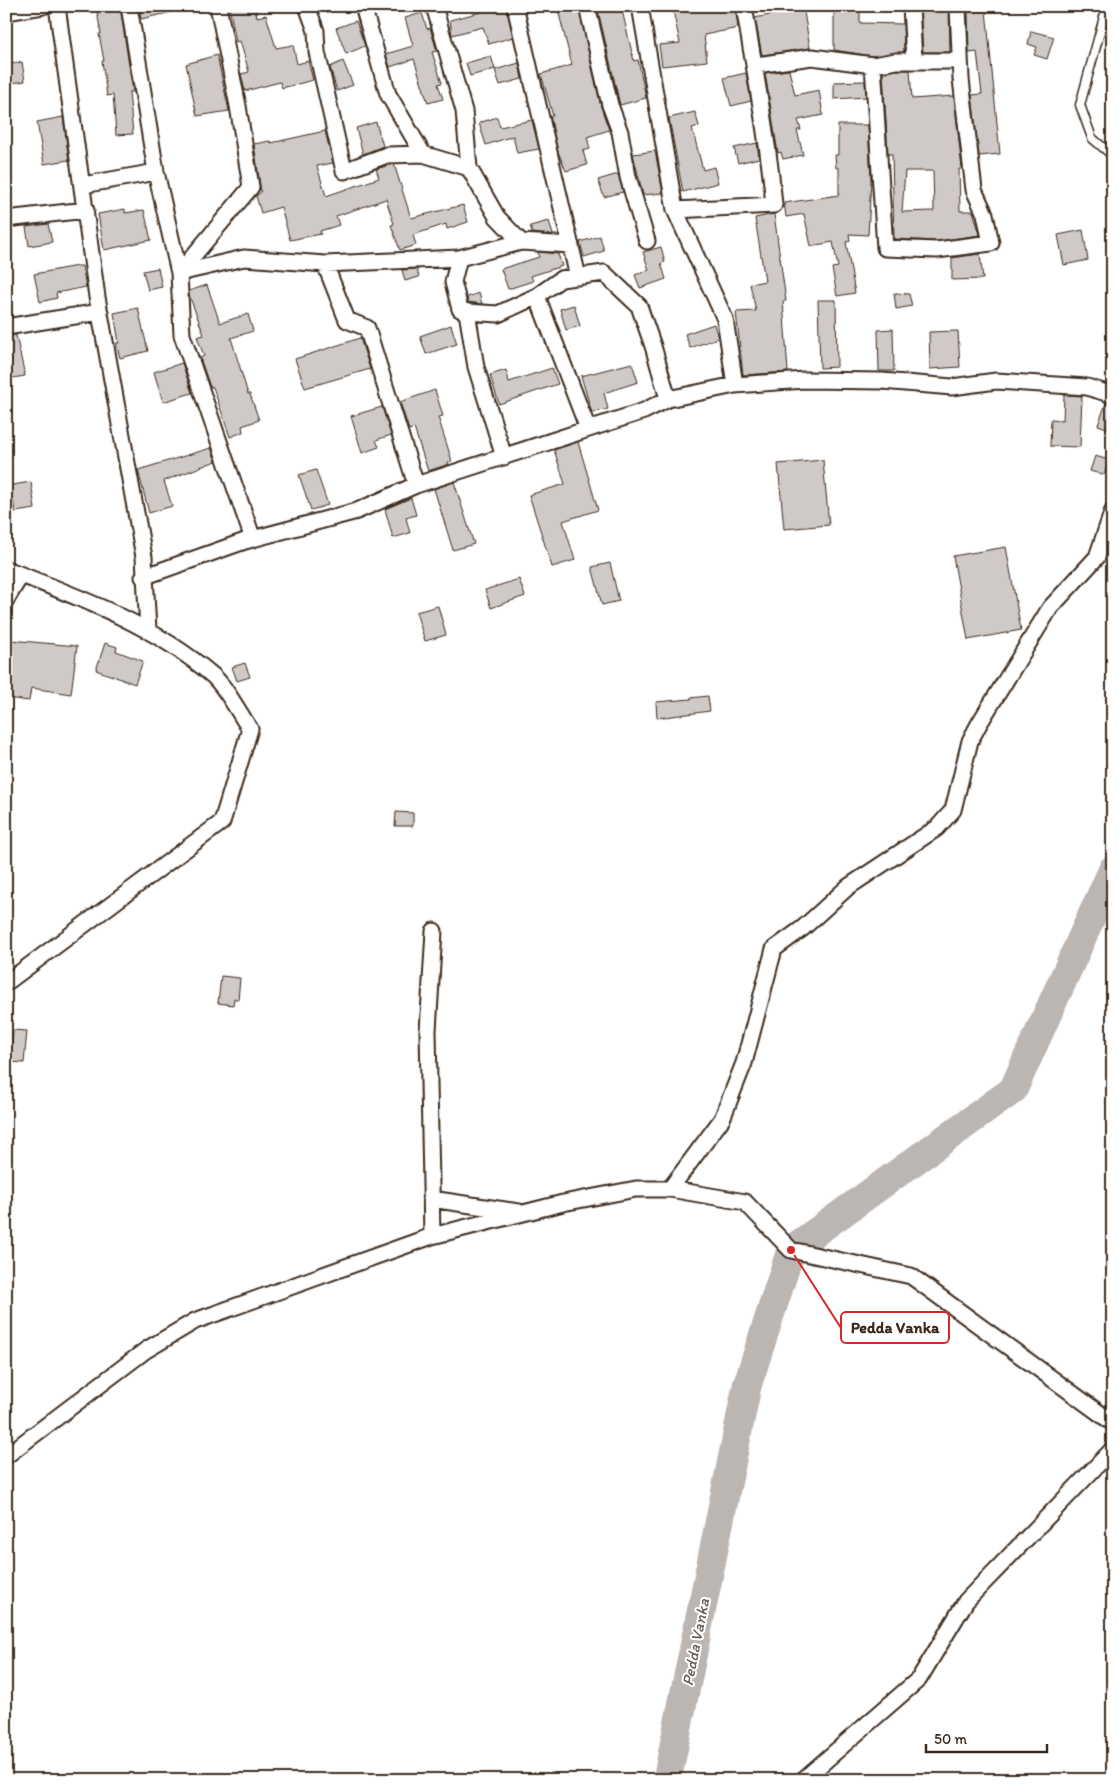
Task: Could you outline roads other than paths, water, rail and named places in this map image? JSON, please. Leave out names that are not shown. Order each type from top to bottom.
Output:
[{"type":"street","points":[[6,12],[43,6]]},
{"type":"street","points":[[58,6],[100,312],[144,557],[143,577],[148,630]]},
{"type":"street","points":[[129,6],[156,172],[179,273],[182,335],[253,539]]},
{"type":"street","points":[[179,273],[251,187],[238,106],[218,6]]},
{"type":"street","points":[[307,6],[316,30],[319,60],[344,171],[387,155],[423,154],[469,168]]},
{"type":"street","points":[[363,6],[388,94],[423,154]]},
{"type":"street","points":[[434,6],[464,111],[469,168],[497,217],[521,242]]},
{"type":"street","points":[[515,6],[578,277]]},
{"type":"street","points":[[587,6],[610,104],[620,132],[628,177],[647,241]]},
{"type":"street","points":[[640,6],[675,210],[725,319],[736,385]]},
{"type":"street","points":[[675,210],[774,205],[770,161],[756,64],[744,6]]},
{"type":"street","points":[[911,6],[914,61]]},
{"type":"street","points":[[873,65],[884,248],[936,250],[991,243],[985,214],[974,190],[960,61],[958,6]]},
{"type":"street","points":[[756,64],[812,57],[873,65],[914,61],[960,61]]},
{"type":"street","points":[[83,185],[156,172]]},
{"type":"street","points":[[6,219],[86,210]]},
{"type":"street","points":[[179,273],[244,258],[325,264],[459,258],[521,242],[571,244]]},
{"type":"street","points":[[459,258],[452,282],[460,309],[467,312],[498,314],[537,296],[560,279],[604,273],[639,306],[668,399]]},
{"type":"street","points":[[325,264],[347,320],[367,328],[416,485]]},
{"type":"street","points":[[537,296],[588,429]]},
{"type":"street","points":[[6,327],[100,312]]},
{"type":"street","points":[[467,312],[476,367],[504,458]]},
{"type":"street","points":[[143,577],[253,539],[357,512],[416,485],[644,411],[668,399],[736,385],[804,380],[882,381],[952,387],[996,381],[1087,387],[1113,395]]},
{"type":"street","points":[[670,1189],[722,1119],[744,1063],[774,949],[803,928],[848,887],[937,828],[953,810],[970,741],[979,724],[1050,608],[1097,557],[1113,510]]},
{"type":"street","points":[[6,569],[86,600],[148,630],[214,676],[250,729],[222,822],[6,983]]},
{"type":"street","points":[[6,600],[22,575]]},
{"type":"street","points":[[432,1236],[428,1032],[434,931]]},
{"type":"street","points":[[6,1456],[146,1350],[195,1321],[432,1236],[563,1203],[636,1189],[670,1189],[745,1202],[791,1250],[911,1276],[1113,1423]]},
{"type":"street","points":[[431,1199],[528,1213]]},
{"type":"street","points":[[803,1780],[919,1680],[966,1602],[1113,1449]]},
{"type":"lane","points":[[1107,6],[1080,105],[1092,138],[1113,156]]},
{"type":"waterway","name":"Pedda Vanka","points":[[667,1780],[747,1386],[791,1250],[1013,1090],[1113,869]]},
{"type":"place","name":"Pedda Vanka","points":[[791,1250]]}]
